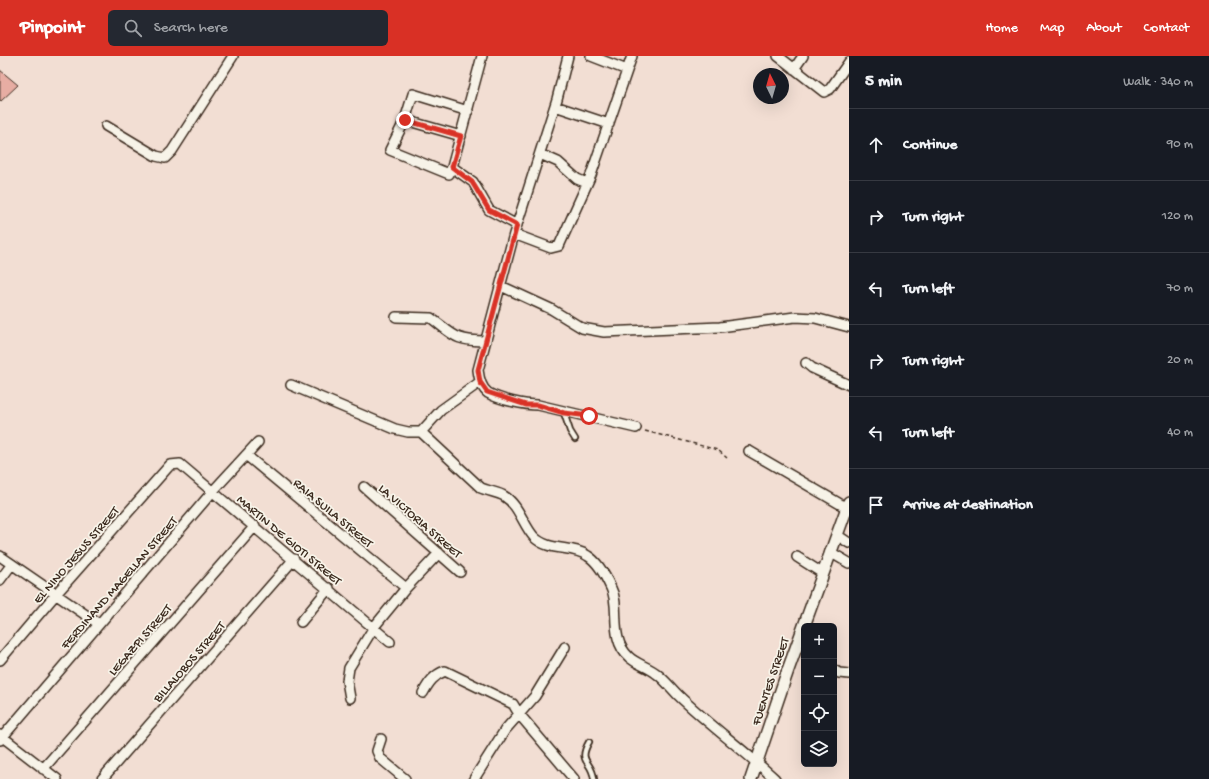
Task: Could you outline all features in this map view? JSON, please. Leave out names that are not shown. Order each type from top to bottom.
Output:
[{"type":"street","points":[[106,126],[156,156],[166,158],[233,56]]},
{"type":"street","points":[[468,110],[413,94],[405,120],[390,150],[449,174],[461,136],[468,110],[482,56]]},
{"type":"street","points":[[568,56],[555,106],[514,234],[478,370],[480,382],[487,392],[526,405],[538,405],[564,413],[589,416],[636,428]]},
{"type":"street","points":[[591,56],[627,70]]},
{"type":"street","points":[[514,234],[551,248],[559,246],[587,183],[632,56]]},
{"type":"street","points":[[778,56],[824,92],[830,89],[849,62]]},
{"type":"street","points":[[794,69],[803,56]]},
{"type":"street","points":[[555,106],[608,124]]},
{"type":"street","points":[[405,120],[461,136]]},
{"type":"street","points":[[540,154],[558,162],[577,178],[587,183]]},
{"type":"street","points":[[452,167],[472,182],[489,210],[517,225]]},
{"type":"street","points":[[501,286],[551,309],[582,328],[604,332],[720,327],[795,318],[816,318],[849,327]]},
{"type":"street","points":[[396,316],[431,318],[456,337],[466,341],[486,340]]},
{"type":"street","points":[[806,362],[812,368],[849,385]]},
{"type":"street","points":[[421,432],[440,410],[480,382]]},
{"type":"street","points":[[291,385],[395,429],[408,432],[421,432],[482,488],[493,494],[504,495],[512,503],[534,537],[544,544],[588,556],[598,566],[611,588],[614,596],[614,619],[618,638],[621,646],[629,657],[656,673],[678,695],[775,779]]},
{"type":"street","name":"FERDINAND MAGELLAN STREET","points":[[1,737],[100,624],[213,491],[258,442]]},
{"type":"street","points":[[749,451],[848,505]]},
{"type":"street","name":"RAIA SUILA STREET","points":[[246,455],[406,588]]},
{"type":"street","name":"MARTIN DE GIOTI STREET","points":[[170,465],[180,464],[294,559],[390,642]]},
{"type":"street","name":"EL NINO JESUS STREET","points":[[0,660],[170,465]]},
{"type":"street","name":"LA VICTORIA STREET","points":[[364,487],[460,572]]},
{"type":"street","name":"FUENTES STREET","points":[[805,623],[848,505]]},
{"type":"street","name":"LEGAZPI STREET","points":[[43,769],[255,526]]},
{"type":"street","points":[[837,535],[849,542]]},
{"type":"street","points":[[830,552],[849,564]]},
{"type":"street","points":[[350,698],[347,681],[349,668],[374,627],[406,588],[439,553]]},
{"type":"street","points":[[0,556],[100,624]]},
{"type":"street","points":[[796,558],[822,573]]},
{"type":"street","name":"BILLALOBOS STREET","points":[[102,779],[294,559]]},
{"type":"street","points":[[0,580],[12,564]]},
{"type":"street","points":[[301,622],[328,588]]},
{"type":"street","name":"FUENTES STREET","points":[[751,779],[801,634]]},
{"type":"street","points":[[474,779],[504,730],[535,696],[565,647]]},
{"type":"street","points":[[423,693],[431,680],[438,674],[449,672],[462,680],[508,700],[513,704],[519,714],[574,779]]},
{"type":"street","points":[[837,672],[849,674]]},
{"type":"street","points":[[1,737],[57,779]]},
{"type":"street","points":[[381,739],[377,751],[380,758],[405,779]]},
{"type":"lane","points":[[564,413],[570,431],[575,440]]},
{"type":"lane","points":[[589,742],[584,751],[584,755],[585,760],[594,774],[594,779]]},
{"type":"path","points":[[636,428],[718,450],[727,458]]},
{"type":"building","points":[[0,70],[18,85],[0,102]]},
{"type":"route","points":[[405,120],[461,136],[452,167],[464,174],[472,182],[479,191],[489,210],[517,225],[478,370],[480,382],[487,392],[497,396],[526,405],[538,405],[564,413],[589,416]]}]
